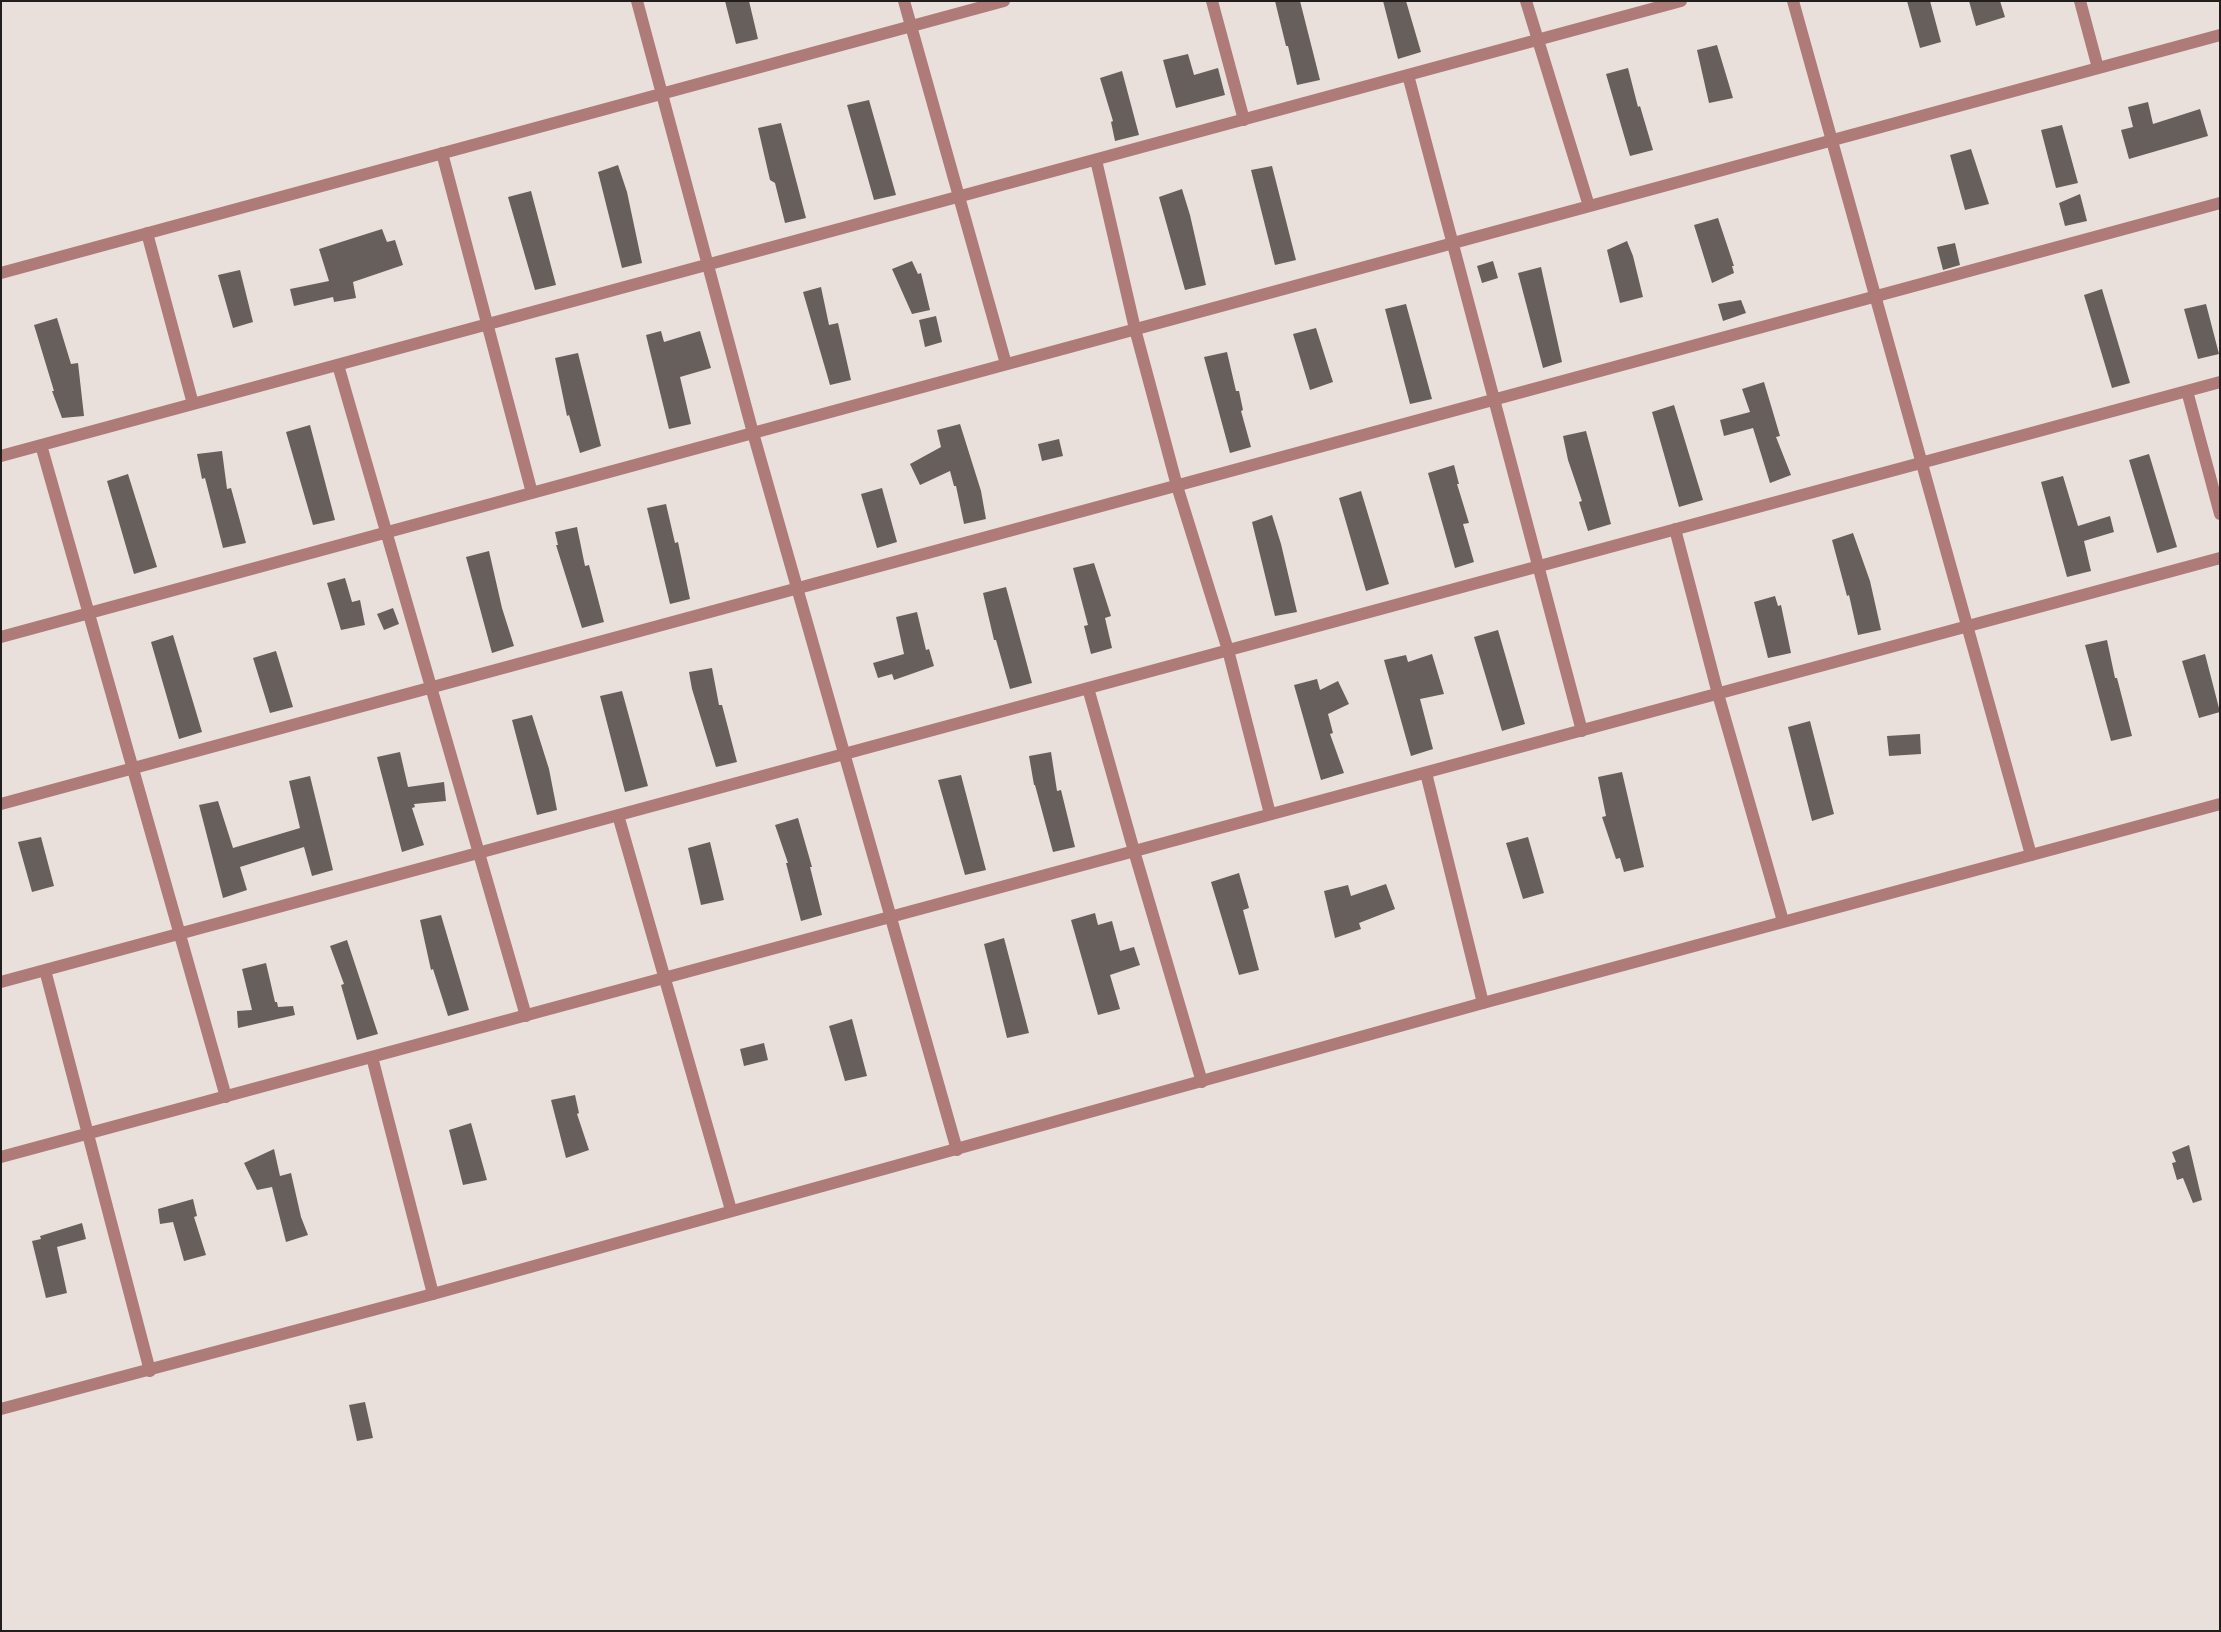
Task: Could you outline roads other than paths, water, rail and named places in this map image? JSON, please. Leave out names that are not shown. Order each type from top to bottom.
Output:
[{"type":"street","points":[[637,1],[753,433],[846,753],[890,917],[957,1150]]},
{"type":"street","points":[[904,1],[1006,364]]},
{"type":"street","points":[[1,273],[1004,1]]},
{"type":"street","points":[[1212,1],[1244,120]]},
{"type":"street","points":[[1526,1],[1536,40],[1589,206]]},
{"type":"street","points":[[1,456],[1681,1]]},
{"type":"street","points":[[1793,1],[2031,855]]},
{"type":"street","points":[[2080,1],[2098,68]]},
{"type":"street","points":[[1,637],[2220,35]]},
{"type":"street","points":[[1408,75],[1582,730]]},
{"type":"street","points":[[442,153],[532,493]]},
{"type":"street","points":[[1096,160],[1135,329],[1178,486],[1228,650],[1270,814]]},
{"type":"street","points":[[1,804],[2220,203]]},
{"type":"street","points":[[147,233],[193,404]]},
{"type":"street","points":[[338,365],[526,1016]]},
{"type":"street","points":[[1,982],[2220,382]]},
{"type":"street","points":[[2186,391],[2220,514]]},
{"type":"street","points":[[41,445],[226,1097]]},
{"type":"street","points":[[1675,529],[1718,694],[1783,921]]},
{"type":"street","points":[[1,1157],[2220,558]]},
{"type":"street","points":[[1088,688],[1202,1082]]},
{"type":"street","points":[[1426,773],[1483,1003]]},
{"type":"street","points":[[1,1409],[150,1371],[433,1294],[1483,1003],[2220,804]]},
{"type":"street","points":[[618,815],[663,978],[731,1210]]},
{"type":"street","points":[[44,970],[150,1371]]},
{"type":"street","points":[[372,1057],[433,1294]]}]
